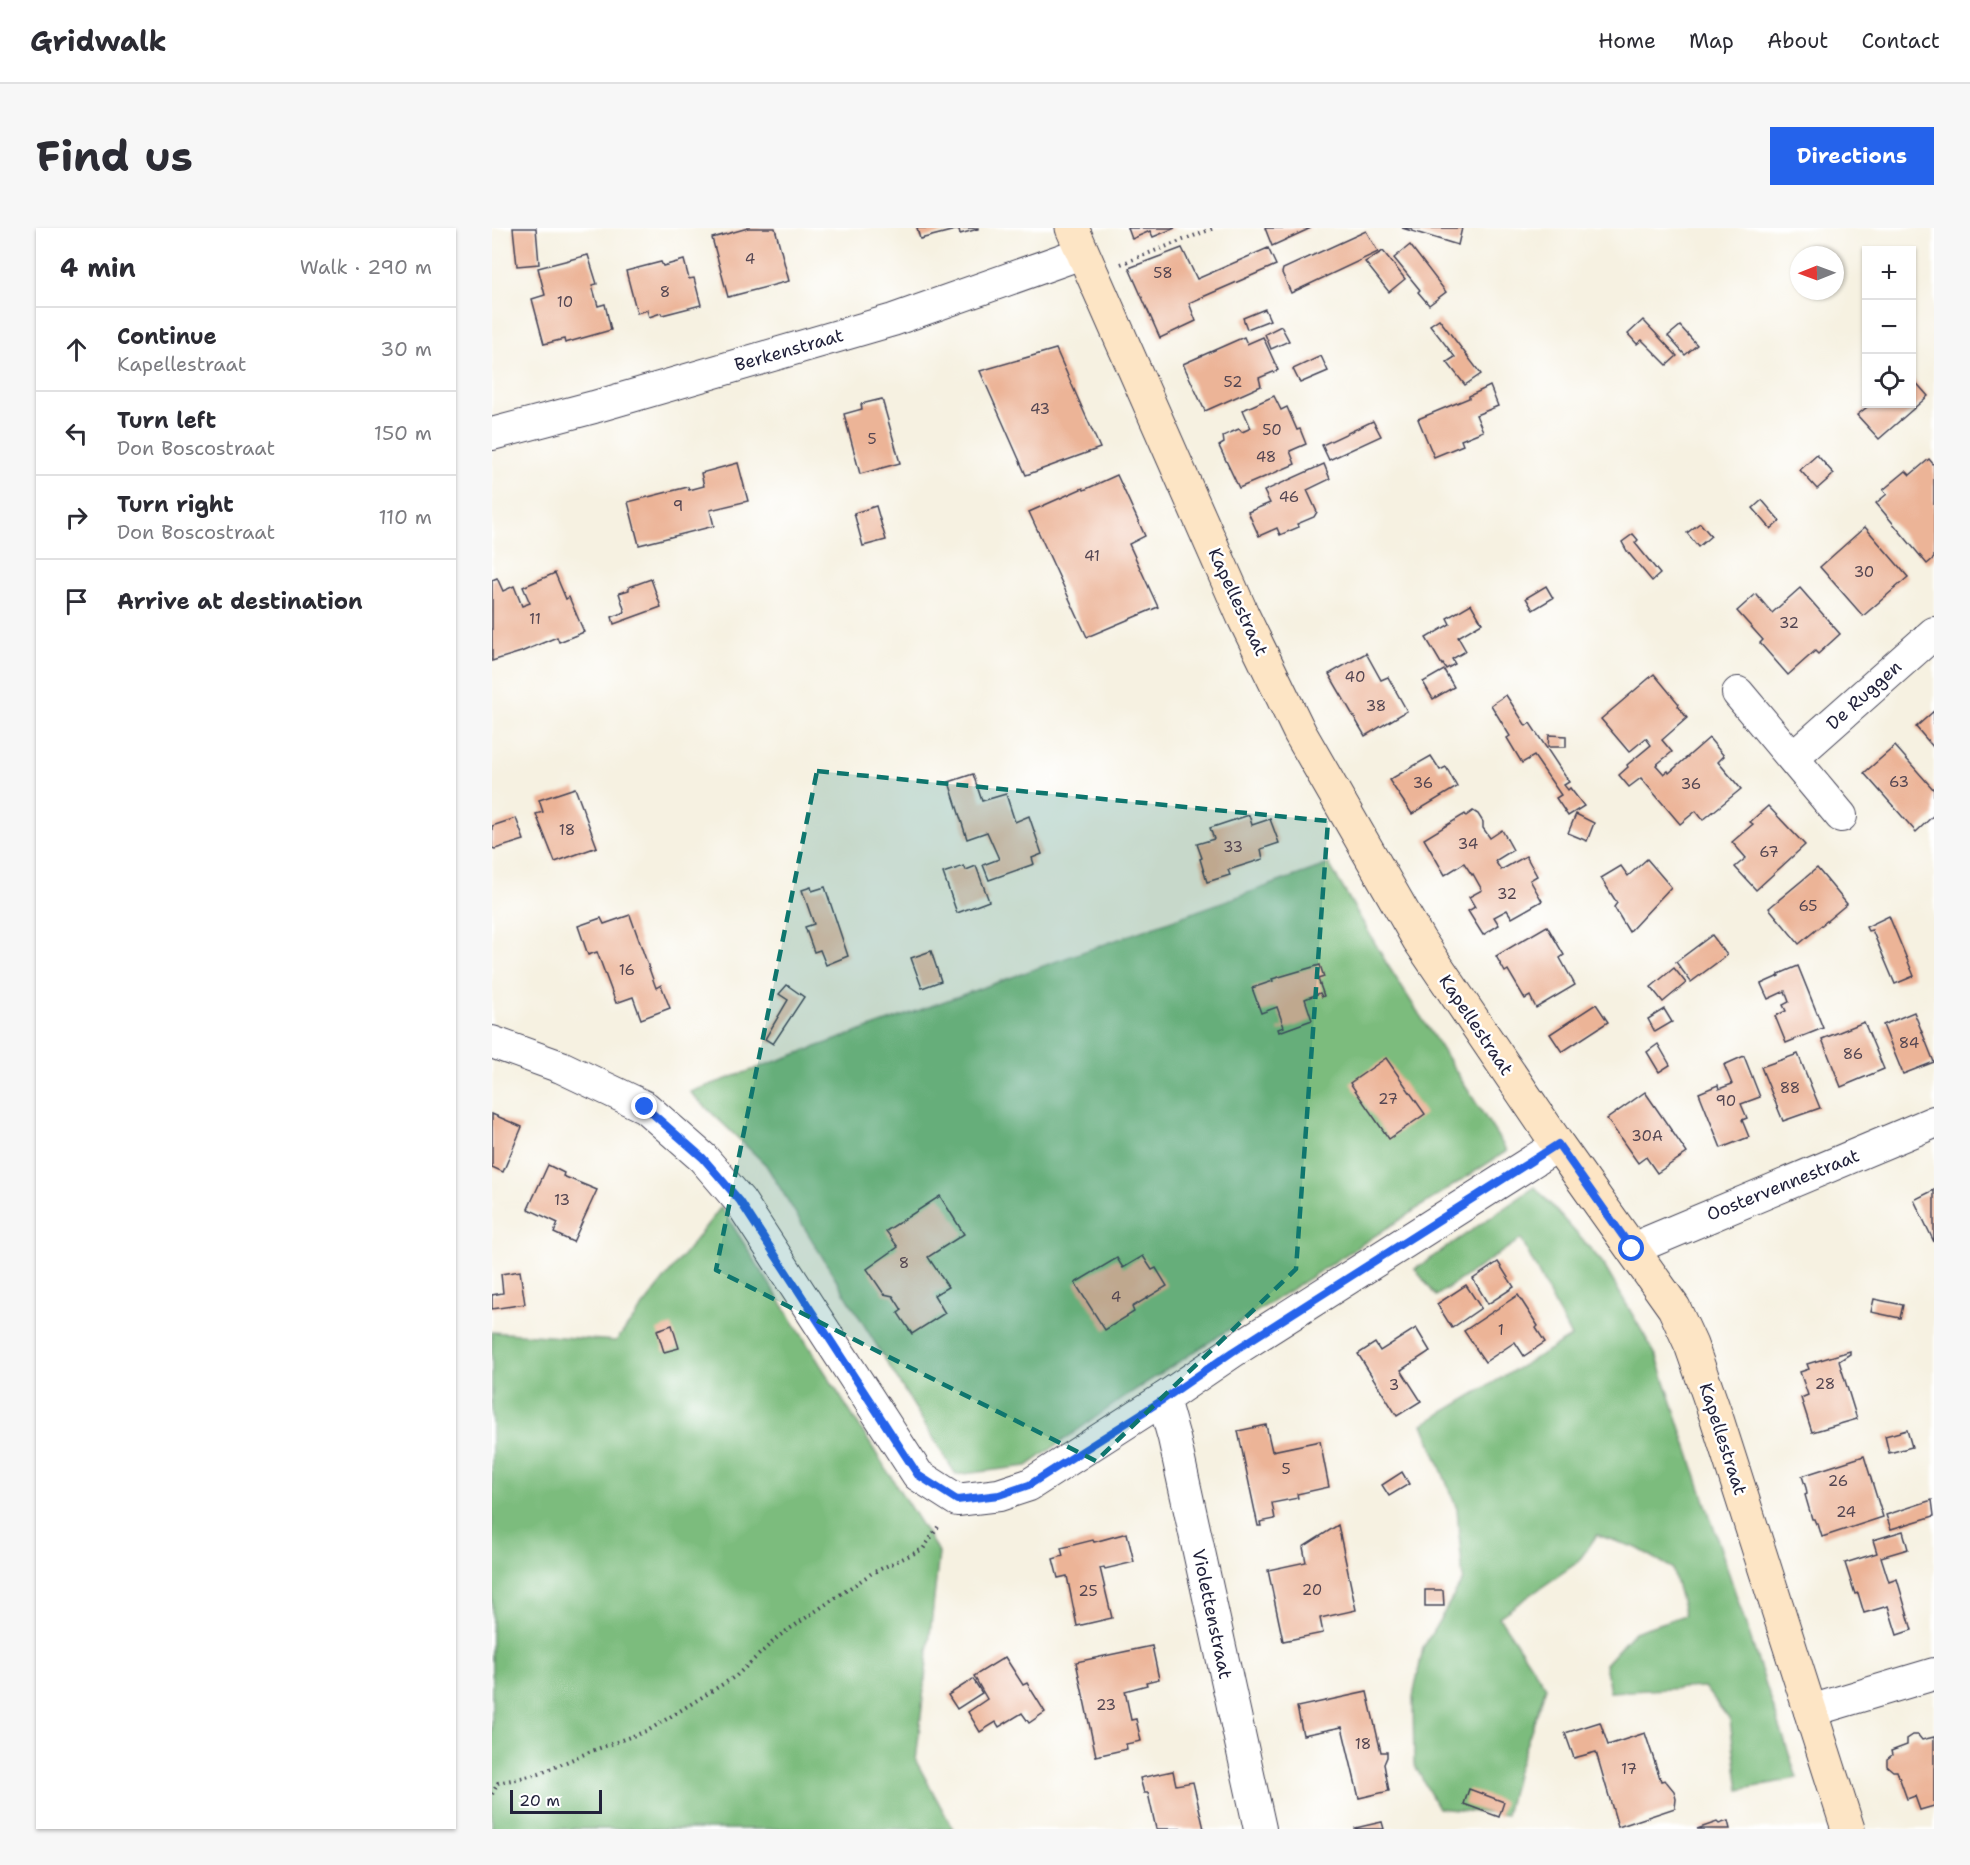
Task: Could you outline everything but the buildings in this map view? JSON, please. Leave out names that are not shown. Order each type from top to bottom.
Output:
[{"type":"street","name":"Kapellestraat","points":[[1077,241],[1243,616],[1300,733],[1419,940],[1558,1144],[1674,1308],[1691,1345],[1718,1419],[1848,1829]]},
{"type":"street","name":"Berkenstraat","points":[[492,434],[594,407],[893,320],[1077,241]]},
{"type":"street","name":"De Ruggen","points":[[1793,758],[1934,633]]},
{"type":"street","points":[[1738,693],[1841,816]]},
{"type":"street","points":[[492,1042],[561,1066],[645,1107],[703,1158],[740,1201],[918,1475],[957,1500],[999,1495],[1029,1485],[1164,1399],[1232,1352],[1558,1144]]},
{"type":"street","name":"Oostervennestraat","points":[[1632,1249],[1934,1122]]},
{"type":"street","name":"Violettenstraat","points":[[1164,1399],[1260,1829]]},
{"type":"street","points":[[1810,1711],[1934,1674]]},
{"type":"path","points":[[1095,284],[1105,271],[1214,228]]},
{"type":"path","points":[[492,1794],[498,1783],[539,1774],[649,1730],[736,1676],[779,1636],[872,1573],[923,1549],[957,1500]]},
{"type":"path","points":[[492,1778],[498,1783]]},
{"type":"highlighted area","points":[[817,771],[1328,821],[1296,1269],[1096,1461],[716,1270]]},
{"type":"green space","points":[[1329,864],[1387,964],[1507,1151],[1127,1395],[1027,1466],[956,1475],[766,1165],[690,1092]]},
{"type":"green space","points":[[1535,1187],[1602,1262],[1657,1357],[1797,1778],[1739,1790],[1730,1720],[1704,1687],[1610,1692],[1605,1664],[1634,1632],[1685,1615],[1672,1568],[1637,1548],[1597,1535],[1578,1562],[1499,1617],[1546,1687],[1516,1774],[1506,1815],[1438,1808],[1414,1764],[1413,1697],[1423,1648],[1463,1580],[1457,1509],[1423,1424],[1571,1337],[1521,1239],[1436,1296],[1415,1269]]},
{"type":"green space","points":[[721,1207],[939,1553],[916,1761],[953,1829],[492,1829],[492,1332],[616,1341]]},
{"type":"route","points":[[645,1107],[703,1158],[740,1201],[918,1475],[957,1500],[999,1495],[1029,1485],[1164,1399],[1232,1352],[1558,1144],[1632,1249]]}]
